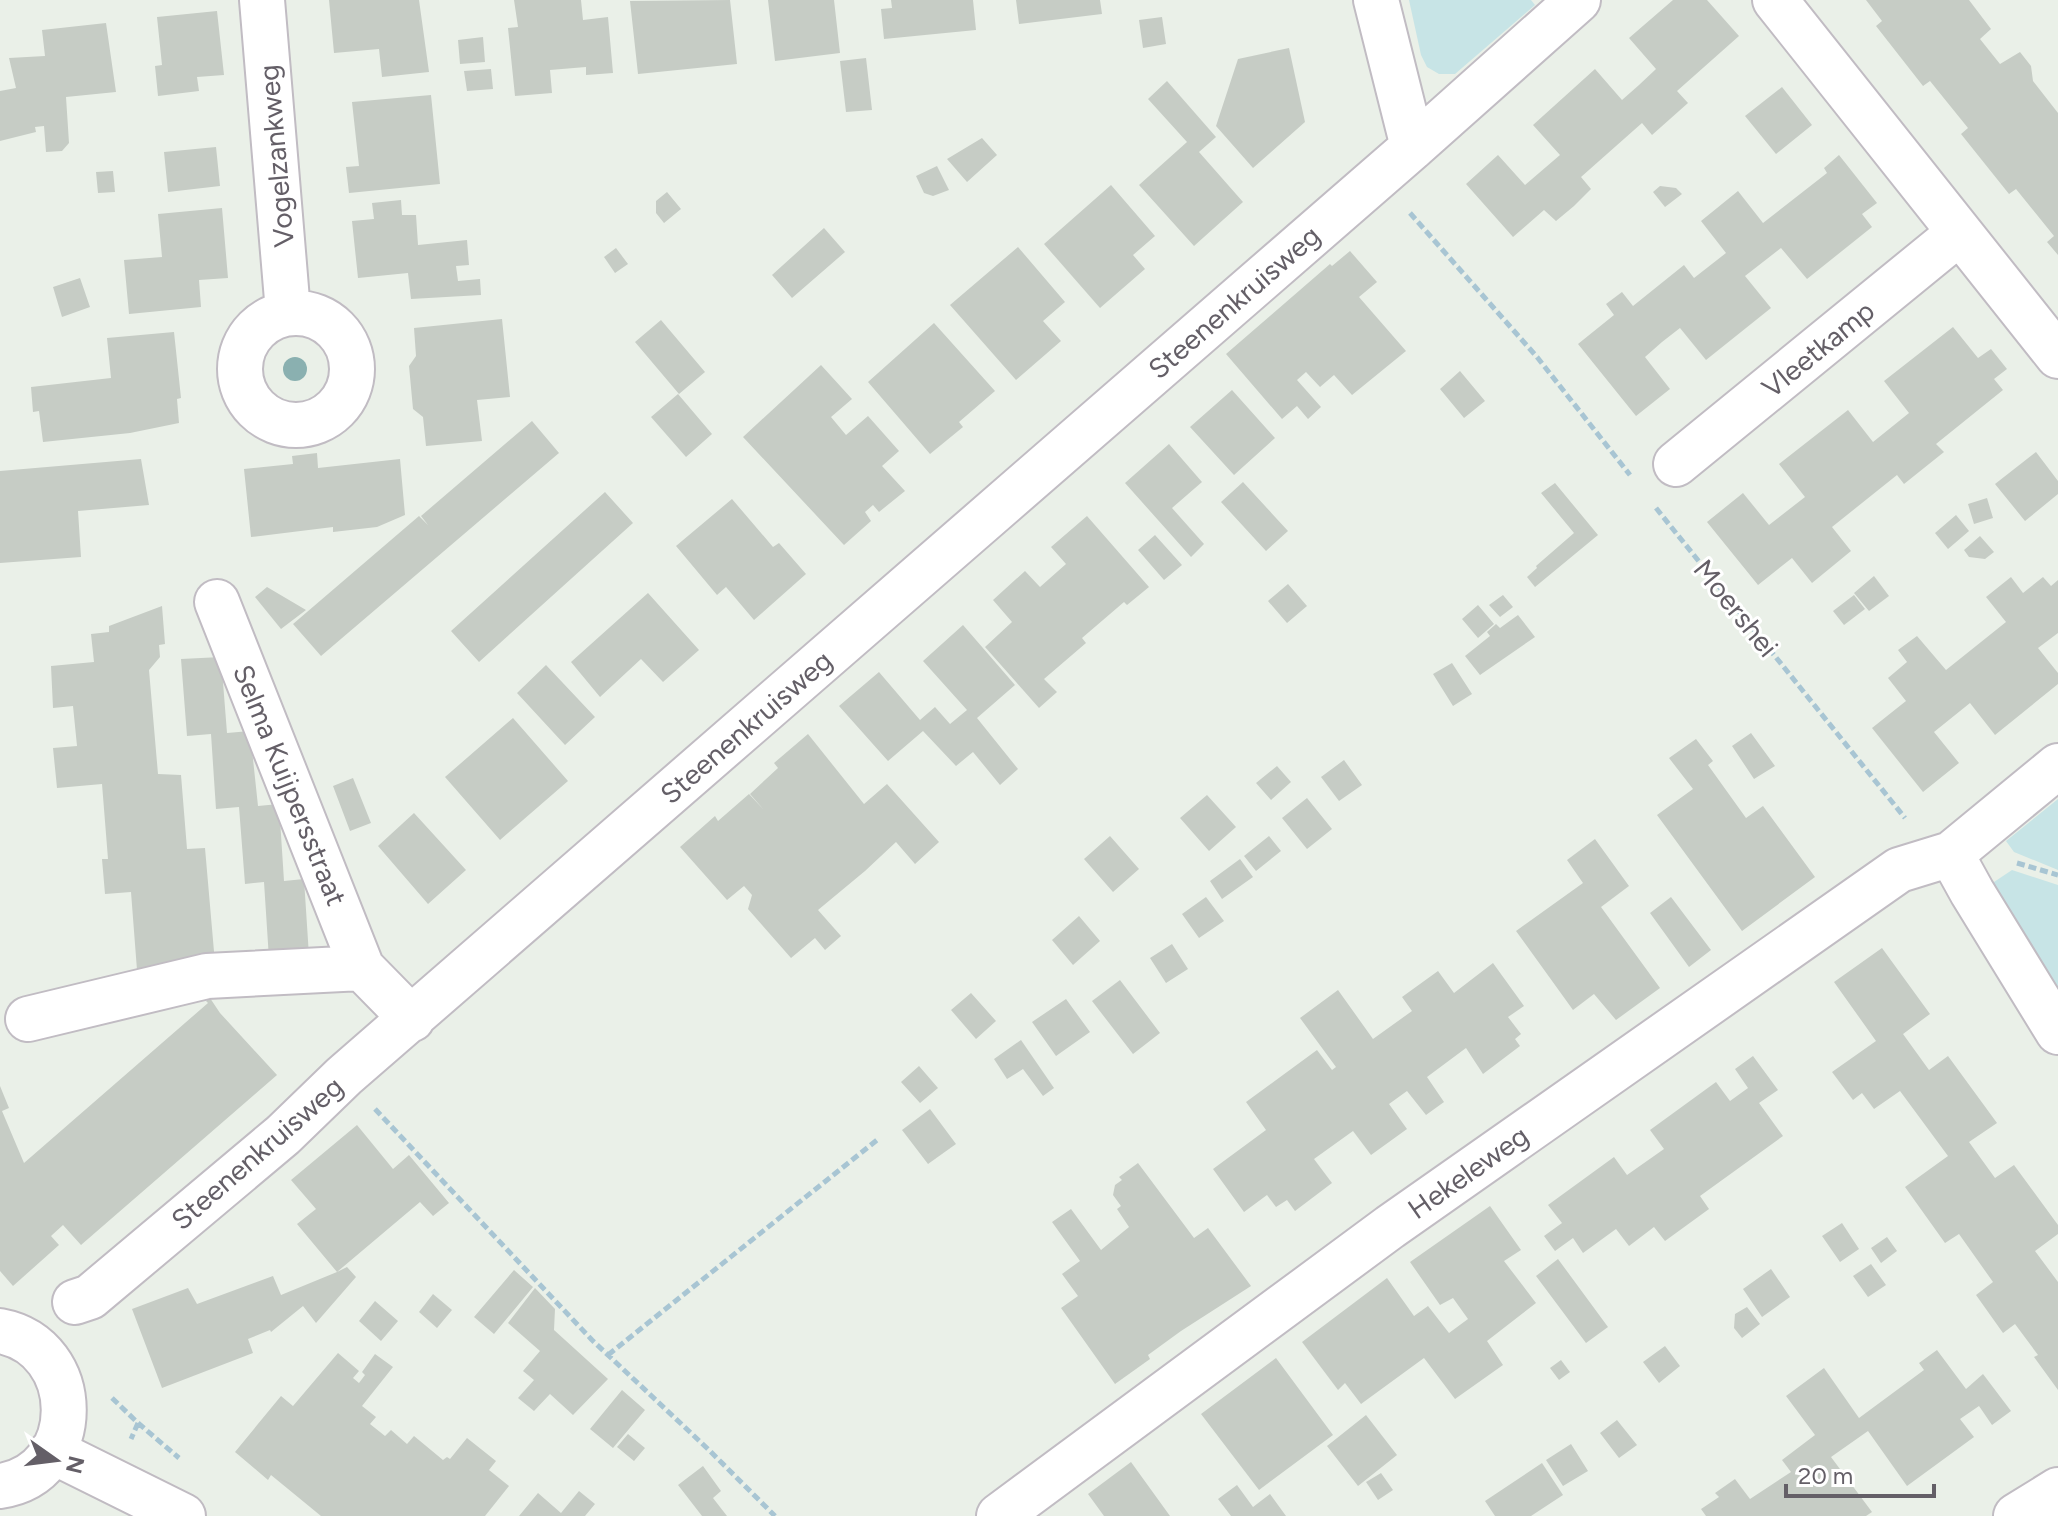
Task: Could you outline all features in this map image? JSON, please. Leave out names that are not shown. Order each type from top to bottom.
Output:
[{"type":"street","name":"Vogelzankweg","points":[[262,0],[288,312]]},
{"type":"street","points":[[1376,0],[1413,147]]},
{"type":"street","name":"Steenenkruisweg","points":[[75,1302],[90,1297],[247,1165],[344,1076],[1578,0]]},
{"type":"street","points":[[1775,0],[2058,356]]},
{"type":"street","name":"Vleetkamp","points":[[1676,464],[1959,233]]},
{"type":"street","name":"Selma Kuijpersstraat","points":[[217,602],[362,968],[412,1019]]},
{"type":"street","points":[[2058,766],[1951,854],[2058,1032]]},
{"type":"street","name":"Hekeleweg","points":[[999,1516],[1403,1218],[1899,870],[1951,854]]},
{"type":"street","points":[[28,1019],[207,976],[362,968]]},
{"type":"street","points":[[0,1331],[28,1341],[44,1355],[57,1372],[65,1407],[62,1430],[42,1464],[24,1477],[0,1486]]},
{"type":"street","points":[[52,1451],[183,1516]]},
{"type":"street","points":[[2016,1516],[2058,1490]]},
{"type":"path","points":[[1410,213],[1519,336],[1631,477]]},
{"type":"path","name":"Moershei","points":[[1650,501],[1916,835],[1951,854]]},
{"type":"path","points":[[344,1076],[608,1355],[775,1516]]},
{"type":"path","points":[[608,1355],[877,1140]]},
{"type":"shaded area","points":[[1409,0],[1531,0],[1535,5],[1455,74],[1439,74],[1427,67],[1421,55]]},
{"type":"shaded area","points":[[2058,799],[2058,870],[2014,852],[2006,841]]},
{"type":"shaded area","points":[[2012,870],[2058,885],[2058,1000],[1988,886]]},
{"type":"building","points":[[329,0],[419,0],[429,72],[382,77],[379,49],[334,53]]},
{"type":"building","points":[[514,0],[581,0],[583,20],[608,17],[613,73],[586,75],[586,67],[550,70],[552,93],[515,96],[508,28],[518,27]]},
{"type":"building","points":[[730,0],[737,64],[638,74],[630,1]]},
{"type":"building","points":[[768,0],[834,0],[840,53],[775,61]]},
{"type":"building","points":[[891,0],[973,0],[976,30],[884,39],[881,9],[892,8]]},
{"type":"building","points":[[1016,0],[1100,0],[1102,14],[1019,24]]},
{"type":"building","points":[[1673,0],[1707,0],[1739,36],[1677,91],[1688,103],[1652,135],[1642,123],[1581,177],[1591,189],[1574,206],[1556,221],[1544,210],[1513,237],[1466,184],[1498,155],[1525,185],[1560,155],[1533,125],[1595,69],[1622,100],[1639,85],[1656,69],[1629,38]]},
{"type":"building","points":[[1866,0],[1969,0],[1991,29],[1980,39],[2000,64],[2020,52],[2031,66],[2033,81],[2058,113],[2058,255],[2047,242],[2054,236],[2016,189],[2009,194],[1961,134],[1968,128],[1930,81],[1923,86],[1876,26],[1882,21]]},
{"type":"building","points":[[217,11],[224,75],[197,77],[199,91],[158,96],[155,66],[162,65],[157,17]]},
{"type":"building","points":[[1162,17],[1166,44],[1143,48],[1139,20]]},
{"type":"building","points":[[106,23],[116,92],[66,97],[69,143],[62,151],[46,152],[44,126],[35,127],[36,132],[0,141],[0,91],[16,88],[9,58],[45,56],[42,30]]},
{"type":"building","points":[[483,37],[485,62],[460,64],[458,40]]},
{"type":"building","points":[[1289,48],[1305,122],[1253,168],[1216,126],[1238,59]]},
{"type":"building","points":[[866,58],[872,110],[846,112],[840,61]]},
{"type":"building","points":[[491,69],[493,89],[467,91],[464,71]]},
{"type":"building","points":[[1167,81],[1216,137],[1199,152],[1243,202],[1194,246],[1139,185],[1187,142],[1148,99]]},
{"type":"building","points":[[1782,87],[1812,125],[1776,154],[1745,116]]},
{"type":"building","points":[[431,95],[440,184],[349,193],[346,167],[359,166],[352,102]]},
{"type":"building","points":[[982,138],[997,155],[967,182],[947,159]]},
{"type":"building","points":[[216,147],[220,186],[168,192],[164,152]]},
{"type":"building","points":[[1839,155],[1877,203],[1862,214],[1872,227],[1807,279],[1781,248],[1745,276],[1771,308],[1706,360],[1680,328],[1662,342],[1645,357],[1670,389],[1636,416],[1578,344],[1614,315],[1606,304],[1622,292],[1633,306],[1684,265],[1694,278],[1726,253],[1701,221],[1738,191],[1763,223],[1827,173],[1824,168]]},
{"type":"building","points":[[937,166],[949,190],[933,196],[924,193],[916,176]]},
{"type":"building","points":[[113,171],[115,192],[98,193],[96,172]]},
{"type":"building","points":[[1111,185],[1155,236],[1133,255],[1145,269],[1100,308],[1044,244]]},
{"type":"building","points":[[1660,186],[1676,188],[1682,194],[1665,207],[1653,192]]},
{"type":"building","points":[[667,192],[681,209],[664,223],[656,213],[656,201]]},
{"type":"building","points":[[401,200],[402,215],[416,215],[418,245],[467,240],[469,265],[456,266],[458,281],[480,279],[481,295],[411,299],[408,273],[358,278],[352,221],[374,219],[372,203]]},
{"type":"building","points":[[222,208],[228,278],[199,280],[201,307],[129,314],[124,260],[162,257],[158,214]]},
{"type":"building","points":[[824,228],[845,252],[792,298],[772,275]]},
{"type":"building","points":[[1018,247],[1065,302],[1043,321],[1061,341],[1016,380],[950,305]]},
{"type":"building","points":[[616,248],[628,264],[615,273],[604,257]]},
{"type":"building","points":[[1350,251],[1377,282],[1359,297],[1406,351],[1352,395],[1334,375],[1320,387],[1306,372],[1297,380],[1321,407],[1308,419],[1297,406],[1282,419],[1226,354],[1330,264],[1332,266]]},
{"type":"building","points":[[80,278],[90,307],[62,317],[53,287]]},
{"type":"building","points":[[502,319],[510,397],[477,400],[482,441],[426,446],[423,417],[413,409],[409,366],[416,356],[414,328]]},
{"type":"building","points":[[661,320],[705,372],[679,394],[635,342]]},
{"type":"building","points":[[934,323],[995,391],[959,422],[963,427],[930,454],[868,382]]},
{"type":"building","points":[[1953,327],[1978,358],[1991,349],[2007,369],[1994,379],[2003,390],[1936,444],[1944,452],[1904,484],[1897,475],[1832,527],[1851,551],[1812,583],[1792,558],[1758,585],[1707,522],[1743,493],[1769,525],[1805,497],[1779,464],[1848,410],[1873,442],[1909,413],[1884,381]]},
{"type":"building","points":[[174,332],[181,398],[177,399],[179,423],[130,433],[43,442],[39,411],[33,412],[31,387],[111,378],[107,338]]},
{"type":"building","points":[[821,365],[852,399],[831,417],[846,435],[868,416],[899,451],[882,466],[905,491],[879,512],[873,505],[865,512],[871,521],[844,545],[743,437]]},
{"type":"building","points":[[1460,371],[1485,401],[1464,418],[1440,389]]},
{"type":"building","points":[[1232,390],[1275,438],[1234,475],[1190,427]]},
{"type":"building","points":[[678,394],[712,434],[686,457],[651,417]]},
{"type":"building","points":[[532,421],[559,453],[321,656],[293,624],[419,516],[428,525],[421,516]]},
{"type":"building","points":[[1169,444],[1202,482],[1172,508],[1204,544],[1191,557],[1125,483]]},
{"type":"building","points":[[2036,452],[2058,481],[2058,494],[2025,521],[1995,484]]},
{"type":"building","points":[[317,453],[318,468],[400,459],[405,515],[377,527],[333,532],[333,527],[251,537],[244,469],[293,464],[292,456]]},
{"type":"building","points":[[141,459],[149,505],[78,511],[81,557],[0,563],[0,471]]},
{"type":"building","points":[[1243,482],[1288,531],[1266,551],[1221,502]]},
{"type":"building","points":[[1555,483],[1598,535],[1535,587],[1527,577],[1574,533],[1541,493]]},
{"type":"building","points":[[605,492],[633,523],[479,662],[451,631]]},
{"type":"building","points":[[1987,498],[1993,518],[1974,524],[1968,504]]},
{"type":"building","points":[[732,499],[773,547],[779,543],[806,574],[754,620],[726,587],[717,595],[676,546]]},
{"type":"building","points":[[1956,515],[1969,531],[1948,549],[1935,533]]},
{"type":"building","points":[[1087,516],[1149,587],[1127,605],[1124,602],[1082,638],[1086,643],[1044,679],[1057,692],[1039,708],[985,647],[1012,622],[993,600],[1025,571],[1040,587],[1066,564],[1051,547]]},
{"type":"building","points":[[1155,535],[1182,565],[1164,580],[1138,550]]},
{"type":"building","points":[[1980,536],[1994,552],[1985,559],[1969,557],[1964,550]]},
{"type":"building","points":[[1874,576],[1889,596],[1869,611],[1854,593]]},
{"type":"building","points":[[2011,577],[2023,593],[2043,577],[2051,586],[2058,580],[2058,633],[2038,648],[2058,673],[2058,684],[1995,735],[1970,703],[1934,732],[1959,763],[1923,792],[1872,728],[1906,701],[1888,678],[1907,662],[1898,650],[1917,636],[1946,670],[2006,622],[1986,597]]},
{"type":"building","points":[[1288,584],[1307,606],[1287,623],[1268,601]]},
{"type":"building","points":[[267,587],[306,610],[281,629],[255,597]]},
{"type":"building","points":[[648,593],[699,650],[663,682],[641,659],[600,697],[571,662]]},
{"type":"building","points":[[1503,595],[1513,607],[1500,617],[1489,605]]},
{"type":"building","points":[[1854,595],[1865,609],[1844,625],[1833,611]]},
{"type":"building","points":[[1478,605],[1494,624],[1478,638],[1462,619]]},
{"type":"building","points":[[162,606],[165,644],[159,645],[160,657],[149,670],[158,774],[181,775],[187,849],[205,848],[215,963],[137,970],[131,892],[105,894],[102,859],[108,859],[102,784],[57,788],[53,748],[77,746],[73,706],[53,708],[51,666],[94,662],[91,634],[109,632],[109,626]]},
{"type":"building","points":[[1518,615],[1535,637],[1480,675],[1465,656],[1490,636],[1487,632],[1496,624],[1500,628]]},
{"type":"building","points":[[963,625],[1015,685],[977,718],[1018,769],[1000,785],[973,752],[956,766],[923,731],[888,761],[839,706],[879,672],[920,720],[935,707],[950,724],[967,710],[923,661]]},
{"type":"building","points":[[221,657],[227,733],[250,731],[258,806],[279,804],[284,881],[304,879],[309,956],[269,959],[264,882],[245,884],[239,807],[216,809],[211,734],[187,736],[181,659]]},
{"type":"building","points":[[1452,663],[1472,694],[1453,706],[1433,674]]},
{"type":"building","points":[[546,665],[595,717],[565,745],[517,693]]},
{"type":"building","points":[[513,718],[568,781],[500,840],[445,777]]},
{"type":"building","points":[[1751,733],[1775,766],[1754,779],[1732,746]]},
{"type":"building","points":[[808,734],[864,804],[887,784],[939,842],[915,864],[896,842],[818,910],[841,936],[825,950],[815,938],[791,958],[748,909],[752,895],[744,886],[727,900],[680,847],[715,816],[718,821],[749,794],[764,810],[750,794],[778,768],[774,763]]},
{"type":"building","points":[[1696,739],[1713,761],[1708,765],[1746,818],[1763,806],[1815,877],[1742,931],[1657,815],[1693,789],[1669,758]]},
{"type":"building","points":[[1344,760],[1362,785],[1339,801],[1321,777]]},
{"type":"building","points":[[1277,766],[1291,782],[1271,800],[1256,783]]},
{"type":"building","points":[[353,778],[371,823],[350,831],[333,786]]},
{"type":"building","points":[[1207,795],[1236,827],[1209,851],[1180,818]]},
{"type":"building","points":[[1307,798],[1332,829],[1307,849],[1282,818]]},
{"type":"building","points":[[414,813],[466,870],[428,904],[378,846]]},
{"type":"building","points":[[1110,836],[1139,869],[1113,892],[1084,859]]},
{"type":"building","points":[[1269,836],[1281,851],[1256,871],[1244,856]]},
{"type":"building","points":[[1595,839],[1629,886],[1601,907],[1660,988],[1616,1020],[1594,994],[1573,1010],[1516,931],[1583,883],[1567,860]]},
{"type":"building","points":[[1240,859],[1253,877],[1222,899],[1210,881]]},
{"type":"building","points":[[1206,897],[1224,921],[1199,938],[1182,914]]},
{"type":"building","points":[[1671,897],[1711,950],[1689,967],[1650,913]]},
{"type":"building","points":[[1079,916],[1100,941],[1073,965],[1052,940]]},
{"type":"building","points":[[1172,944],[1188,969],[1166,983],[1150,958]]},
{"type":"building","points":[[1882,948],[1930,1014],[1903,1034],[1929,1070],[1948,1056],[1997,1123],[1969,1142],[1995,1178],[2014,1165],[2058,1225],[2058,1234],[2035,1251],[2058,1282],[2058,1390],[2015,1324],[2003,1333],[1976,1295],[1993,1282],[1959,1234],[1945,1243],[1905,1187],[1948,1156],[1900,1091],[1874,1109],[1862,1093],[1853,1100],[1832,1072],[1876,1041],[1834,982]]},
{"type":"building","points":[[1493,963],[1524,1006],[1508,1017],[1521,1034],[1515,1039],[1520,1046],[1483,1074],[1466,1048],[1427,1077],[1444,1102],[1426,1115],[1407,1091],[1389,1104],[1407,1129],[1371,1155],[1353,1131],[1314,1159],[1332,1183],[1295,1211],[1287,1200],[1276,1207],[1267,1195],[1244,1212],[1213,1169],[1266,1130],[1246,1102],[1317,1050],[1332,1070],[1336,1067],[1300,1018],[1338,990],[1373,1039],[1412,1011],[1402,997],[1438,971],[1454,993]]},
{"type":"building","points":[[1120,980],[1160,1033],[1133,1054],[1092,1001]]},
{"type":"building","points":[[971,993],[996,1021],[976,1039],[951,1010]]},
{"type":"building","points":[[210,998],[277,1075],[81,1245],[63,1225],[51,1236],[59,1245],[13,1286],[0,1271],[0,1086],[9,1108],[2,1111],[24,1163],[208,1003],[206,1001]]},
{"type":"building","points":[[1066,999],[1090,1032],[1056,1056],[1032,1022]]},
{"type":"building","points":[[1021,1040],[1054,1088],[1043,1096],[1023,1069],[1007,1079],[994,1059]]},
{"type":"building","points":[[1753,1056],[1778,1090],[1759,1103],[1783,1136],[1700,1196],[1709,1209],[1665,1241],[1654,1227],[1629,1246],[1616,1229],[1583,1253],[1573,1238],[1555,1251],[1544,1236],[1562,1223],[1548,1205],[1614,1157],[1627,1175],[1664,1149],[1650,1130],[1716,1082],[1730,1101],[1748,1088],[1735,1069]]},
{"type":"building","points":[[919,1066],[938,1088],[920,1103],[901,1082]]},
{"type":"building","points":[[930,1109],[956,1144],[928,1164],[902,1130]]},
{"type":"building","points":[[357,1125],[393,1169],[409,1155],[449,1203],[433,1216],[420,1202],[337,1272],[297,1224],[316,1209],[291,1180]]},
{"type":"building","points":[[1138,1163],[1194,1238],[1208,1228],[1251,1286],[1181,1331],[1148,1355],[1150,1359],[1115,1384],[1061,1308],[1078,1296],[1062,1274],[1080,1261],[1052,1222],[1071,1209],[1101,1250],[1129,1227],[1117,1209],[1121,1206],[1113,1195],[1115,1185],[1122,1180],[1119,1177]]},
{"type":"building","points":[[1490,1206],[1521,1250],[1504,1261],[1536,1303],[1487,1341],[1503,1365],[1455,1399],[1424,1358],[1361,1404],[1345,1383],[1338,1390],[1302,1342],[1387,1278],[1414,1316],[1428,1306],[1449,1333],[1468,1319],[1453,1298],[1440,1305],[1410,1262]]},
{"type":"building","points":[[1842,1223],[1859,1249],[1840,1262],[1822,1236]]},
{"type":"building","points":[[1887,1237],[1897,1251],[1881,1263],[1871,1248]]},
{"type":"building","points":[[1558,1259],[1608,1327],[1586,1343],[1536,1276]]},
{"type":"building","points":[[1871,1264],[1886,1285],[1868,1297],[1853,1276]]},
{"type":"building","points":[[347,1267],[356,1277],[316,1323],[303,1306],[271,1332],[248,1339],[253,1353],[162,1388],[132,1309],[188,1288],[197,1304],[273,1276],[281,1295]]},
{"type":"building","points":[[1771,1269],[1790,1297],[1762,1317],[1743,1289]]},
{"type":"building","points":[[514,1270],[533,1287],[494,1334],[474,1317]]},
{"type":"building","points":[[535,1288],[555,1309],[554,1330],[608,1379],[573,1415],[550,1394],[534,1411],[518,1398],[534,1380],[523,1371],[540,1351],[508,1323]]},
{"type":"building","points":[[433,1294],[452,1310],[437,1328],[419,1312]]},
{"type":"building","points":[[375,1301],[398,1321],[381,1341],[359,1321]]},
{"type":"building","points":[[1747,1307],[1760,1324],[1742,1338],[1734,1328],[1735,1314]]},
{"type":"building","points":[[1665,1346],[1680,1366],[1659,1383],[1643,1362]]},
{"type":"building","points":[[1937,1350],[1966,1389],[1983,1374],[2011,1411],[1992,1425],[1979,1406],[1960,1419],[1974,1437],[1907,1486],[1868,1431],[1831,1457],[1872,1512],[1866,1516],[1706,1516],[1701,1509],[1719,1497],[1715,1493],[1735,1479],[1750,1499],[1791,1472],[1782,1460],[1815,1435],[1786,1396],[1824,1368],[1859,1418],[1924,1370],[1919,1363]]},
{"type":"building","points":[[338,1353],[359,1371],[353,1378],[359,1383],[365,1375],[362,1372],[375,1354],[393,1367],[362,1406],[376,1417],[370,1424],[385,1436],[391,1430],[407,1444],[414,1436],[443,1460],[447,1457],[450,1459],[467,1438],[496,1461],[489,1470],[509,1486],[485,1516],[321,1516],[271,1475],[268,1480],[235,1452],[281,1396],[293,1406]]},
{"type":"building","points":[[1276,1358],[1333,1435],[1259,1490],[1201,1414]]},
{"type":"building","points":[[1561,1360],[1570,1372],[1559,1380],[1550,1368]]},
{"type":"building","points":[[622,1390],[645,1410],[613,1448],[590,1429]]},
{"type":"building","points":[[1366,1415],[1397,1455],[1358,1486],[1327,1446]]},
{"type":"building","points":[[1617,1420],[1637,1445],[1619,1458],[1600,1433]]},
{"type":"building","points":[[628,1434],[645,1448],[634,1461],[617,1447]]},
{"type":"building","points":[[1571,1444],[1588,1471],[1563,1486],[1546,1460]]},
{"type":"building","points":[[1131,1462],[1170,1516],[1104,1516],[1088,1494]]},
{"type":"building","points":[[1542,1463],[1563,1495],[1531,1516],[1495,1516],[1485,1501]]},
{"type":"building","points":[[703,1466],[721,1491],[713,1498],[727,1516],[702,1516],[678,1485]]},
{"type":"building","points":[[1381,1473],[1393,1490],[1378,1500],[1366,1482]]},
{"type":"building","points":[[1237,1485],[1253,1507],[1270,1494],[1286,1516],[1231,1516],[1218,1499]]},
{"type":"building","points":[[579,1491],[595,1504],[585,1516],[519,1516],[538,1493],[561,1513]]}]
